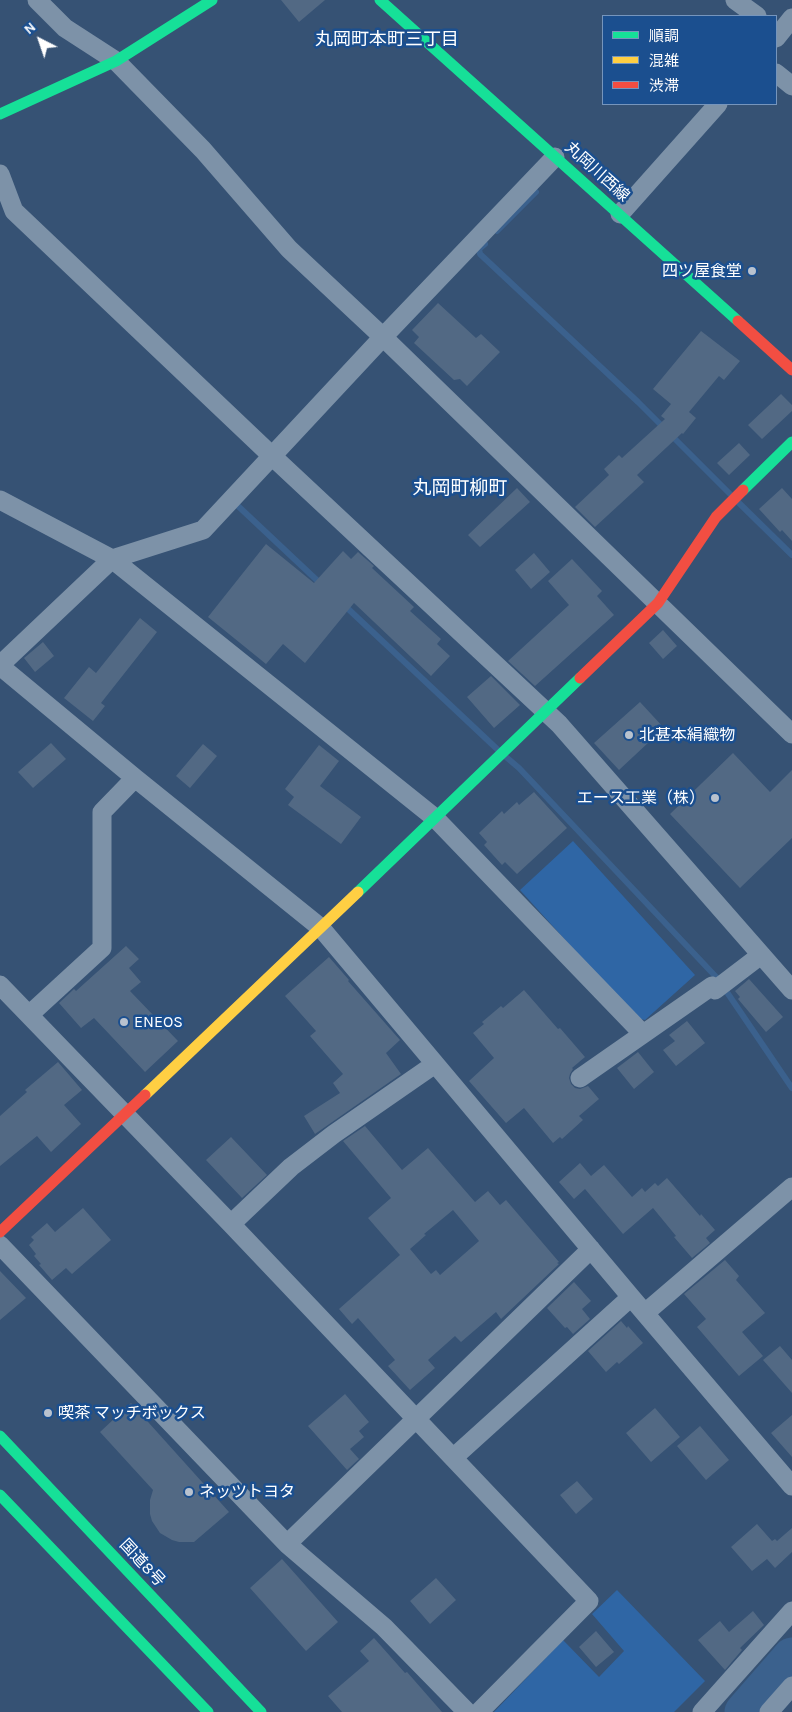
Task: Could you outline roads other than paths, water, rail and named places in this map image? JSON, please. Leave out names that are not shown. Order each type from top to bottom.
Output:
[{"type":"main road","points":[[0,114],[116,61],[212,0]]},
{"type":"main road","name":"丸岡川西線","points":[[380,0],[792,370]]},
{"type":"main road","points":[[0,1232],[321,928],[658,603],[716,517],[792,442]]},
{"type":"main road","name":"国道8号","points":[[0,1436],[261,1712]]},
{"type":"main road","points":[[0,1495],[208,1712]]},
{"type":"street","points":[[37,0],[65,28],[116,61],[203,150],[289,249],[383,337],[792,734]]},
{"type":"street","points":[[735,0],[756,15]]},
{"type":"street","points":[[777,34],[792,18]]},
{"type":"street","points":[[777,74],[792,86]]},
{"type":"street","points":[[620,214],[717,105]]},
{"type":"street","points":[[555,157],[383,337],[204,530],[112,559],[0,666],[134,778],[321,928],[792,1486]]},
{"type":"street","points":[[0,174],[14,211],[272,456],[559,724],[792,990]]},
{"type":"street","points":[[0,500],[112,559],[435,818],[643,1034]]},
{"type":"street","points":[[29,1015],[102,948],[102,812],[134,778]]},
{"type":"street","points":[[580,1078],[712,986],[715,990],[760,955]]},
{"type":"street","points":[[0,985],[231,1224],[589,1600],[479,1712]]},
{"type":"street","points":[[231,1224],[298,1161],[435,1064]]},
{"type":"street","points":[[645,1313],[792,1187]]},
{"type":"street","points":[[0,1245],[287,1544],[384,1627],[467,1712]]},
{"type":"street","points":[[287,1544],[591,1249]]},
{"type":"street","points":[[453,1458],[631,1297]]},
{"type":"street","points":[[702,1712],[792,1611]]},
{"type":"street","points":[[769,1712],[792,1686]]},
{"type":"waterway","points":[[497,231],[536,192]]},
{"type":"waterway","points":[[485,244],[479,249],[480,254],[638,402],[730,494]]},
{"type":"waterway","points":[[739,503],[792,555]]},
{"type":"waterway","points":[[238,506],[322,585]]},
{"type":"waterway","points":[[344,605],[497,749]]},
{"type":"waterway","points":[[506,757],[519,768],[718,979],[792,1088]]},
{"type":"waterway","points":[[744,1712],[792,1657]]},
{"type":"place","name":"四ツ屋食堂","points":[[752,271]]},
{"type":"place","name":"北甚本絹織物","points":[[629,735]]},
{"type":"place","name":"エース工業（株）","points":[[715,798]]},
{"type":"place","name":"ENEOS","points":[[124,1022]]},
{"type":"place","name":"喫茶 マッチボックス","points":[[48,1413]]},
{"type":"place","name":"ネッツトヨタ","points":[[189,1492]]},
{"type":"district","name":"丸岡町本町三丁目","points":[[387,40]]},
{"type":"district","name":"丸岡町柳町","points":[[460,489]]}]
